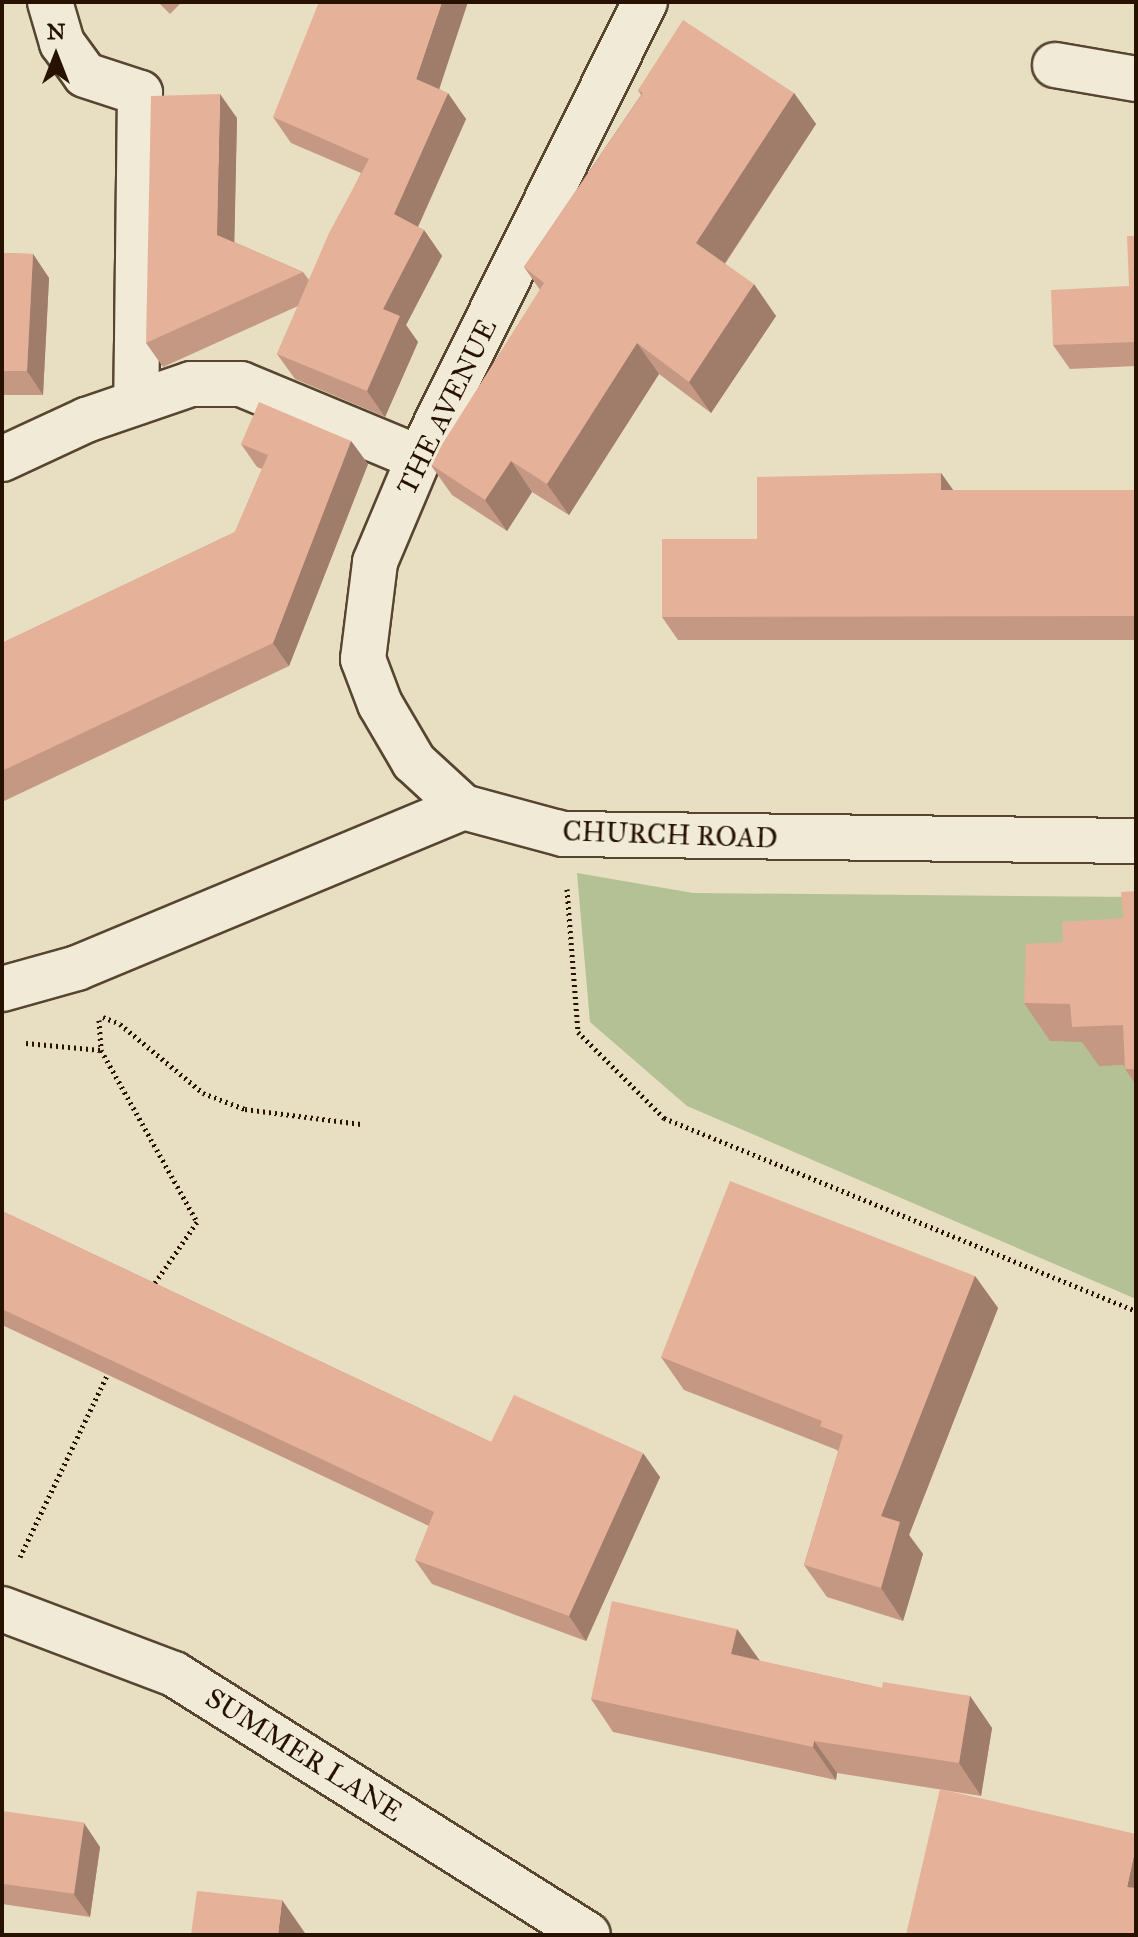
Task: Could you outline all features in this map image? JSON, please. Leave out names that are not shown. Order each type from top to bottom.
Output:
[{"type":"street","points":[[50,2],[62,43],[85,75],[140,93],[136,402]]},
{"type":"street","name":"THE AVENUE","points":[[463,807],[414,762],[380,704],[363,659],[375,562],[419,458],[645,2]]},
{"type":"street","points":[[1055,65],[1136,79]]},
{"type":"street","points":[[2,459],[136,402],[191,384],[241,384],[419,458]]},
{"type":"street","points":[[2,989],[77,968],[463,807]]},
{"type":"street","name":"CHURCH ROAD","points":[[463,807],[563,834],[1136,841]]},
{"type":"street","name":"SUMMER LANE","points":[[2,1609],[174,1674],[588,1935]]},
{"type":"path","points":[[563,834],[578,1032],[664,1118],[1136,1311]]},
{"type":"path","points":[[145,1297],[197,1222],[101,1050],[98,1016],[120,1024],[203,1093],[245,1109],[361,1124]]},
{"type":"path","points":[[16,1042],[101,1050]]},
{"type":"path","points":[[15,1568],[113,1363]]},
{"type":"green space","points":[[577,873],[693,893],[1136,897],[1136,1299],[687,1106],[590,1022]]},
{"type":"building","points":[[319,2],[442,2],[416,79],[448,93],[394,214],[424,230],[383,309],[400,316],[367,391],[277,354],[329,233],[369,159],[273,117]]},
{"type":"building","points":[[683,20],[794,93],[696,243],[754,284],[689,382],[637,343],[547,484],[511,461],[485,500],[430,464],[544,283],[524,267],[643,93],[638,90]]},
{"type":"building","points":[[220,94],[217,235],[303,272],[146,343],[151,96]]},
{"type":"building","points":[[1127,236],[1136,236],[1136,342],[1053,345],[1051,290],[1129,286]]},
{"type":"building","points":[[2,253],[33,254],[27,371],[2,371]]},
{"type":"building","points":[[259,402],[351,441],[273,643],[2,771],[2,643],[235,532],[268,455],[241,444]]},
{"type":"building","points":[[941,473],[941,490],[1136,490],[1136,616],[662,617],[662,539],[757,539],[757,477]]},
{"type":"building","points":[[1136,891],[1136,1069],[1125,1069],[1123,1025],[1072,1027],[1070,1004],[1024,1003],[1026,944],[1063,942],[1062,922],[1123,918],[1121,892]]},
{"type":"building","points":[[730,1181],[975,1276],[881,1516],[900,1522],[881,1588],[804,1565],[843,1435],[820,1426],[822,1421],[661,1357]]},
{"type":"building","points":[[2,1211],[491,1442],[514,1395],[643,1453],[569,1616],[415,1560],[434,1512],[2,1309]]},
{"type":"building","points":[[612,1601],[737,1629],[731,1654],[882,1688],[883,1682],[970,1696],[959,1763],[814,1741],[813,1747],[591,1699]]},
{"type":"building","points":[[940,1789],[1136,1834],[1127,1887],[1136,1888],[1136,1935],[906,1935]]},
{"type":"building","points":[[2,1811],[84,1823],[74,1894],[2,1884]]},
{"type":"building","points":[[197,1891],[282,1900],[278,1935],[191,1935]]}]
